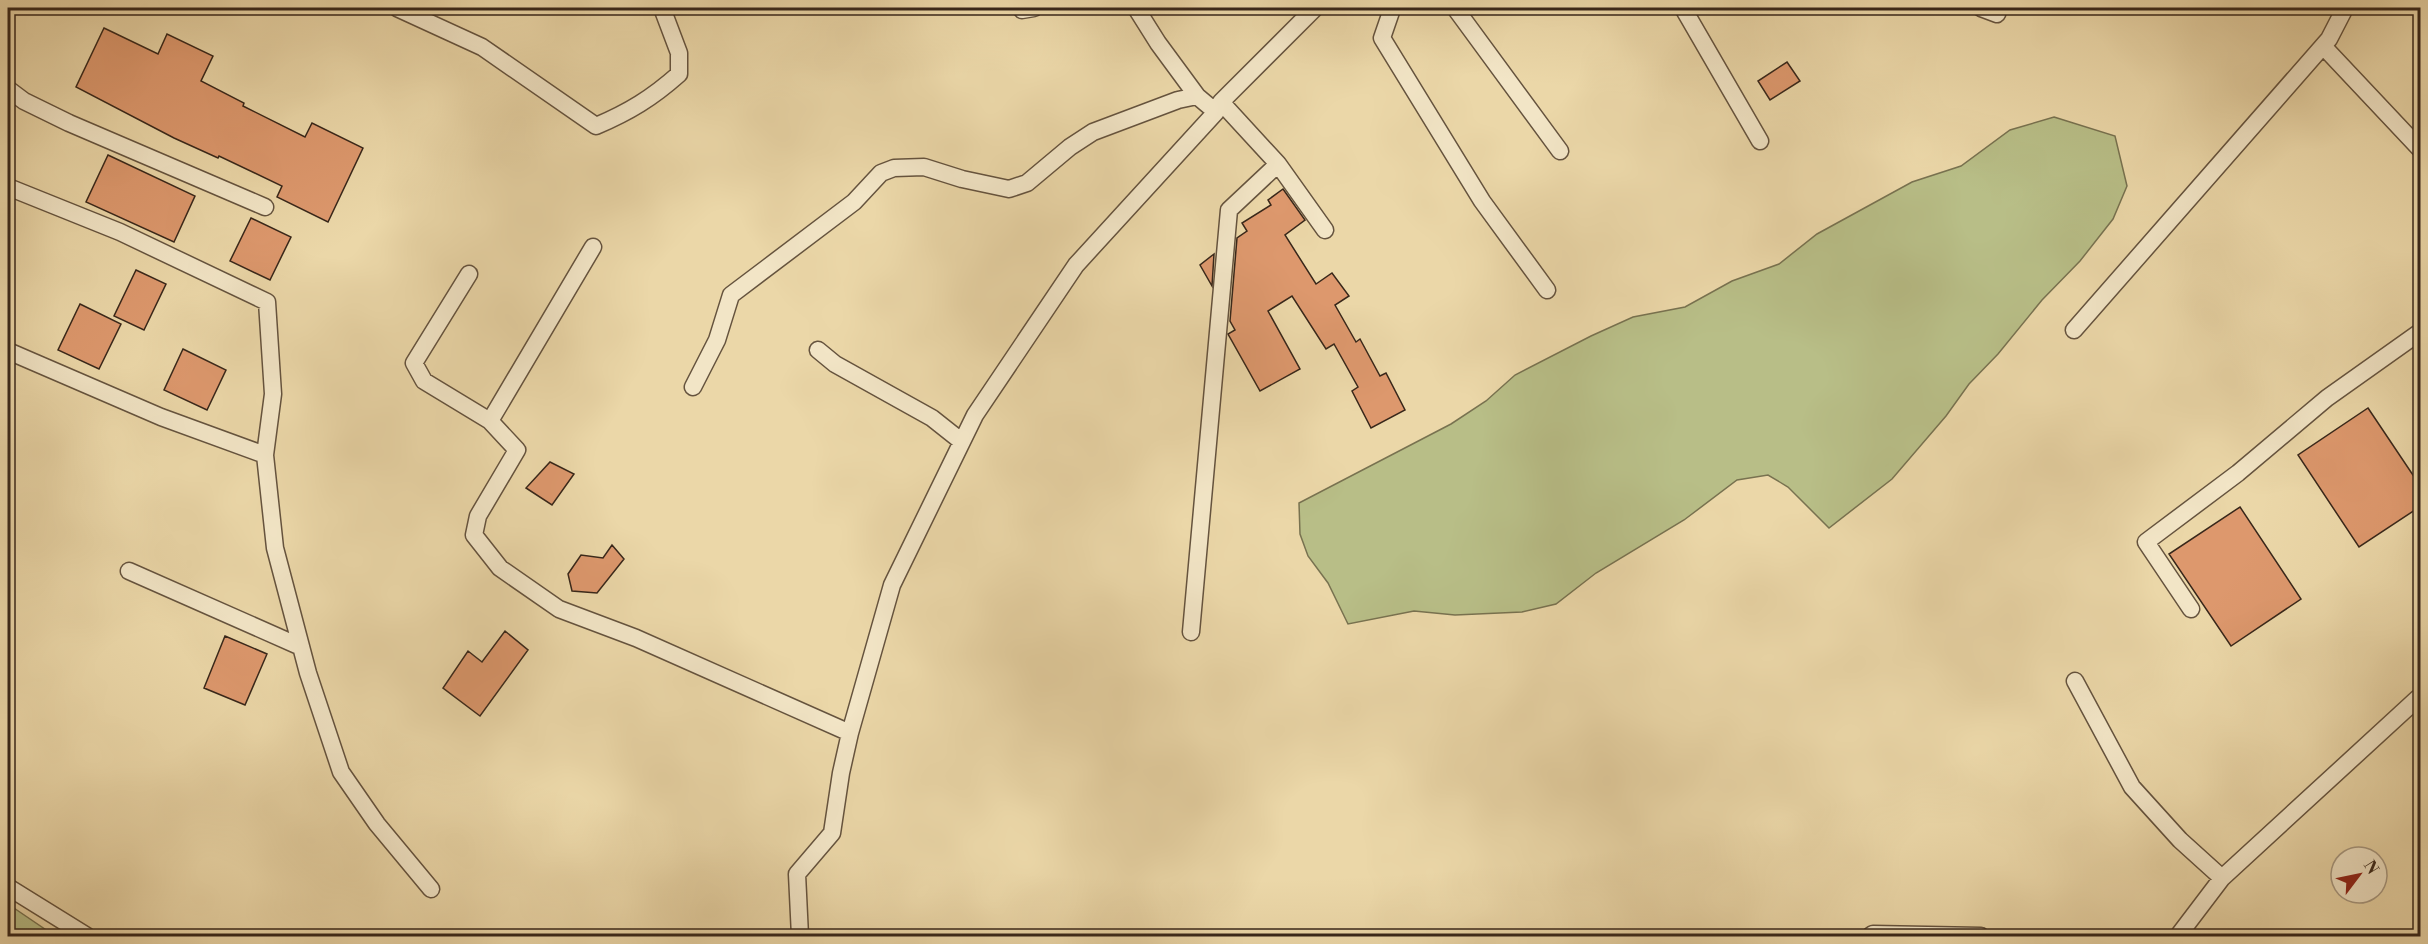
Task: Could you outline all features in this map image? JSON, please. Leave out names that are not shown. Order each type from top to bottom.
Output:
[{"type":"street","points":[[397,8],[482,47],[596,126],[623,115],[652,98],[679,74],[679,53],[662,8]]},
{"type":"street","points":[[1137,8],[1158,43],[1197,96],[1219,107],[1278,164],[1325,230]]},
{"type":"street","points":[[800,936],[797,874],[832,833],[850,733],[892,585],[975,415],[1076,265],[1278,42],[1315,8]]},
{"type":"street","points":[[1392,8],[1382,38],[1482,201],[1547,290]]},
{"type":"street","points":[[1455,8],[1560,151]]},
{"type":"street","points":[[1683,8],[1760,141]]},
{"type":"street","points":[[1981,8],[1997,14],[1999,8]]},
{"type":"street","points":[[2074,330],[2329,39],[2345,8]]},
{"type":"street","points":[[2323,46],[2421,149]]},
{"type":"street","points":[[8,89],[24,101],[69,123],[265,207]]},
{"type":"street","points":[[693,387],[717,340],[730,295],[855,202],[881,173],[894,168],[924,167],[962,179],[1009,189],[1027,183],[1093,132],[1178,100],[1197,96]]},
{"type":"street","points":[[1191,632],[1229,210],[1278,164]]},
{"type":"street","points":[[8,187],[120,232],[267,302],[273,394],[265,455],[275,548],[301,647],[341,772],[377,824],[431,890]]},
{"type":"street","points":[[490,421],[593,247]]},
{"type":"street","points":[[468,274],[414,363],[424,381],[490,421],[517,450],[478,516],[474,535],[500,568],[558,609],[636,638],[850,733]]},
{"type":"street","points":[[2191,609],[2146,542],[2238,473],[2327,398],[2421,332]]},
{"type":"street","points":[[818,350],[836,364],[932,418],[961,441]]},
{"type":"street","points":[[8,351],[161,417],[265,455]]},
{"type":"street","points":[[129,571],[301,647]]},
{"type":"street","points":[[2075,681],[2132,787],[2180,840],[2222,878]]},
{"type":"street","points":[[2178,936],[2222,878],[2418,698],[2421,700]]},
{"type":"street","points":[[8,887],[87,936]]},
{"type":"street","points":[[1870,936],[1873,934],[1982,936]]},
{"type":"green space","points":[[2054,117],[2115,136],[2127,186],[2113,219],[2080,261],[2042,300],[1998,354],[1969,384],[1946,416],[1892,479],[1829,528],[1788,487],[1768,475],[1737,480],[1684,520],[1596,573],[1556,604],[1522,612],[1455,615],[1414,611],[1348,624],[1328,583],[1308,556],[1300,534],[1299,503],[1451,424],[1486,401],[1515,375],[1591,336],[1633,317],[1685,307],[1732,281],[1779,264],[1817,234],[1912,182],[1961,166],[2010,130]]},
{"type":"green space","points":[[8,904],[55,936],[8,936]]},
{"type":"building","points":[[104,28],[158,54],[167,34],[213,56],[201,81],[244,103],[243,106],[305,137],[312,123],[363,148],[328,222],[277,197],[282,186],[219,156],[218,158],[174,138],[76,87]]},
{"type":"building","points":[[1787,62],[1800,81],[1770,100],[1758,81]]},
{"type":"building","points":[[108,155],[195,196],[174,242],[86,202]]},
{"type":"building","points":[[1283,189],[1305,220],[1285,235],[1316,284],[1332,273],[1349,296],[1335,305],[1356,342],[1360,339],[1380,376],[1386,373],[1405,410],[1371,428],[1352,391],[1358,387],[1334,344],[1326,349],[1292,296],[1268,311],[1300,369],[1260,391],[1228,334],[1235,330],[1230,321],[1237,238],[1247,231],[1242,223],[1271,205],[1268,200]]},
{"type":"building","points":[[251,218],[291,237],[270,280],[230,261]]},
{"type":"building","points":[[1214,254],[1212,286],[1200,265]]},
{"type":"building","points":[[136,270],[166,284],[144,330],[114,316]]},
{"type":"building","points":[[80,304],[121,324],[99,369],[58,350]]},
{"type":"building","points":[[183,349],[226,370],[207,410],[164,390]]},
{"type":"building","points":[[2368,408],[2421,487],[2421,506],[2359,547],[2298,455]]},
{"type":"building","points":[[550,462],[574,474],[552,505],[526,488]]},
{"type":"building","points":[[2240,507],[2301,599],[2231,646],[2169,554]]},
{"type":"building","points":[[612,545],[624,559],[597,593],[572,591],[568,574],[581,555],[603,558]]},
{"type":"building","points":[[505,631],[528,650],[480,716],[443,688],[468,651],[482,662]]},
{"type":"building","points":[[225,636],[267,654],[245,705],[204,688]]}]
